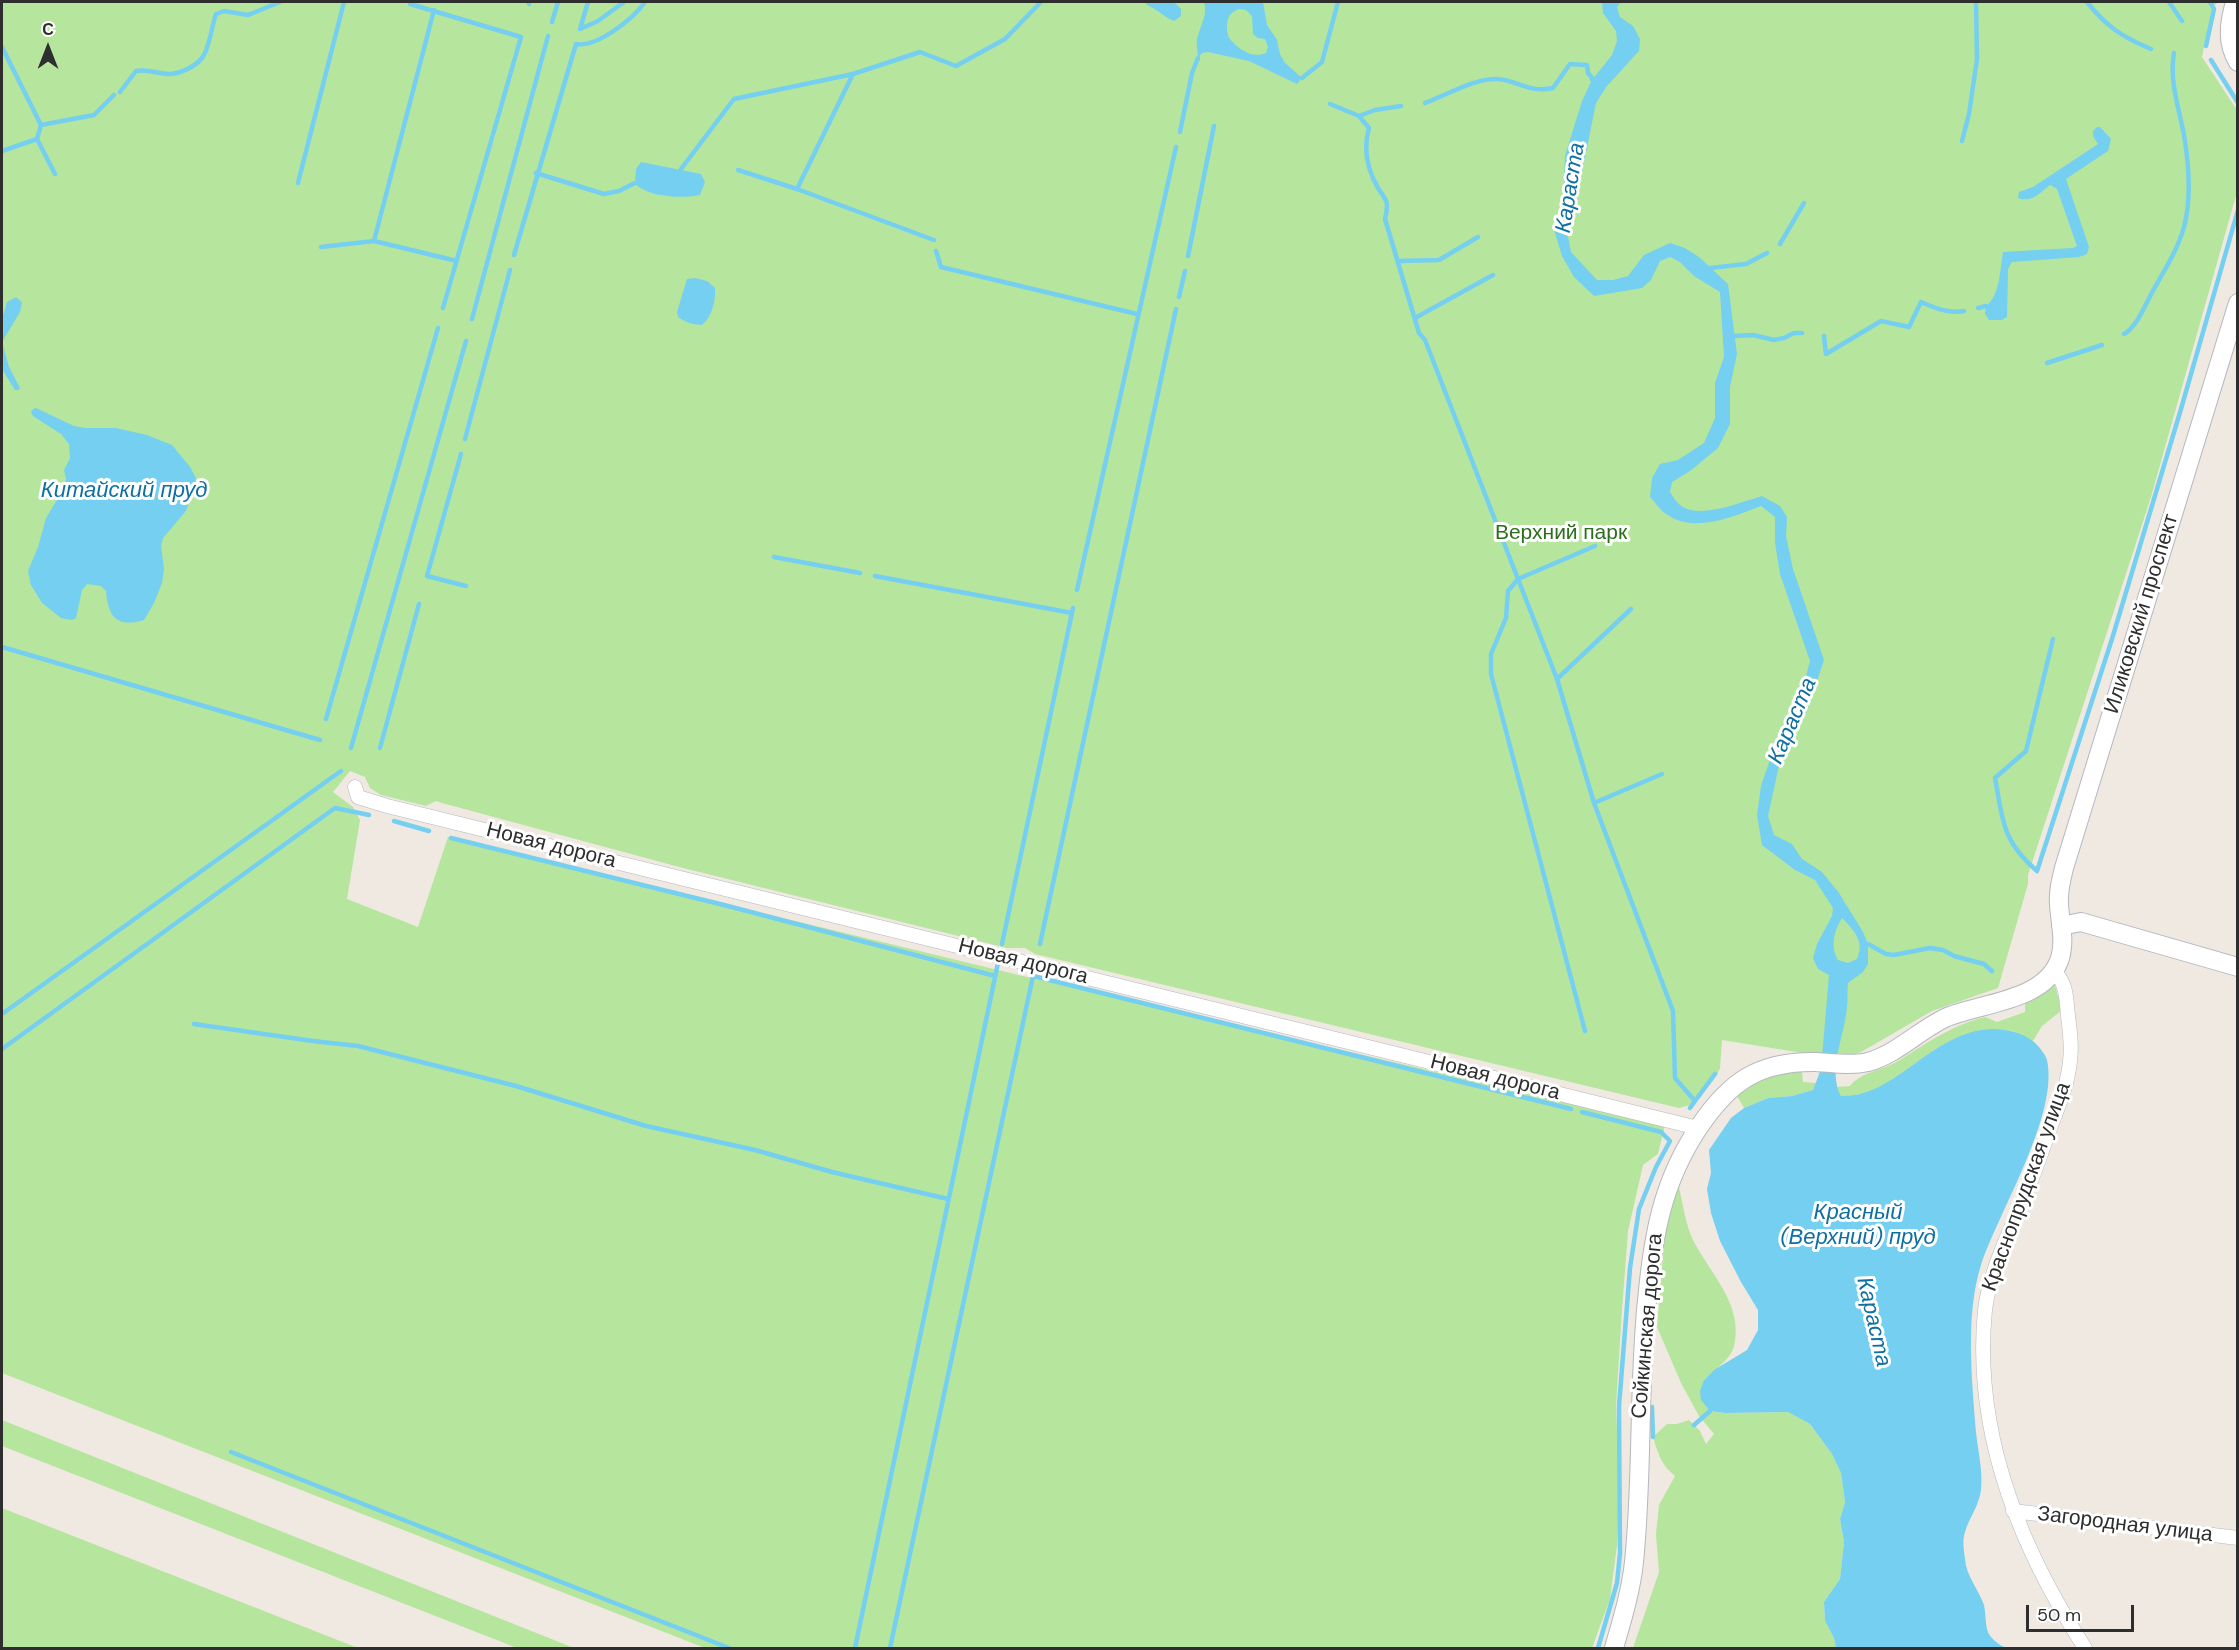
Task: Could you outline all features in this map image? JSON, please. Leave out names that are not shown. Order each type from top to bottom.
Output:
[{"type":"main road","points":[[2235,2],[2229,36],[2232,53],[2238,62]]},
{"type":"main road","name":"Иликовский проспект","points":[[2061,926],[2059,891],[2064,868],[2238,303]]},
{"type":"main road","points":[[2054,970],[2061,955],[2061,926],[2080,922],[2238,967]]},
{"type":"main road","name":"Сойкинская дорога","points":[[1614,1648],[1627,1601],[1634,1563],[1641,1362],[1655,1232],[1677,1164],[1698,1128],[1716,1104],[1746,1077],[1778,1064],[1814,1062],[1857,1064],[1877,1059],[1902,1047],[1946,1018],[2024,993],[2044,980],[2054,970]]},
{"type":"street","name":"Новая дорога","points":[[355,787],[358,797],[387,806],[1698,1128]]},
{"type":"street","name":"Краснопрудская улица","points":[[2054,970],[2064,982],[2071,1040],[2070,1063],[2061,1099],[1998,1262],[1985,1309],[1983,1363],[1986,1400],[2013,1512],[2049,1589],[2085,1648]]},
{"type":"street","name":"Загородная улица","points":[[2013,1512],[2238,1538]]},
{"type":"green space","name":"Верхний парк","points":[[2,2],[2218,2],[2212,8],[2202,57],[2237,110],[2237,192],[2151,497],[2028,875],[2028,884],[1998,988],[1932,1011],[1861,1052],[1854,1054],[1803,1053],[1722,1040],[1720,1068],[1717,1075],[1694,1104],[1679,1108],[1035,954],[1025,948],[1007,948],[683,868],[436,801],[426,806],[381,795],[370,788],[365,777],[350,771],[333,792],[353,807],[360,820],[347,899],[418,927],[448,837],[1027,977],[1665,1125],[1658,1154],[1643,1165],[1628,1231],[1616,1406],[1620,1503],[1617,1545],[1610,1599],[1592,1648],[705,1648],[2,1373]]},
{"type":"green space","points":[[2053,979],[2062,1010],[2042,1026],[2033,1041],[2009,1030],[1975,1032],[1954,1039],[1881,1086],[1862,1094],[1841,1096],[1836,1087],[1850,1086],[1860,1077],[1892,1064],[1940,1035],[1973,1020],[1985,1017],[1997,1022],[2025,1012],[2025,1002]]},
{"type":"green space","points":[[1776,1071],[1802,1072],[1803,1082],[1816,1083],[1813,1090],[1792,1096],[1768,1098],[1744,1108],[1737,1096],[1743,1090]]},
{"type":"green space","points":[[1678,1184],[1691,1235],[1724,1291],[1734,1317],[1736,1331],[1732,1351],[1726,1360],[1704,1380],[1710,1411],[1725,1413],[1788,1412],[1810,1424],[1832,1454],[1841,1473],[1845,1502],[1840,1519],[1844,1542],[1840,1579],[1824,1602],[1825,1621],[1834,1638],[1836,1648],[1633,1648],[1659,1572],[1656,1534],[1659,1505],[1675,1476],[1663,1463],[1653,1437],[1667,1424],[1689,1420],[1700,1431],[1706,1444],[1714,1434],[1699,1416],[1681,1383],[1657,1327],[1665,1232]]},
{"type":"green space","points":[[2,1420],[574,1648],[517,1648],[2,1446]]},
{"type":"green space","points":[[2,1508],[358,1648],[2,1648]]},
{"type":"water","points":[[1145,2],[1174,2],[1181,9],[1181,16],[1174,21]]},
{"type":"water","points":[[1204,2],[1263,2],[1267,25],[1277,40],[1280,54],[1285,63],[1302,78],[1297,84],[1249,61],[1208,52],[1202,53],[1198,58],[1197,39],[1205,7]],"holes":[[[1239,9],[1246,10],[1252,16],[1253,34],[1265,39],[1268,47],[1266,53],[1261,55],[1246,52],[1229,38],[1227,29],[1229,17]]]},
{"type":"water","name":"Красный (Верхний) пруд","points":[[1602,2],[1621,2],[1617,7],[1620,17],[1633,26],[1640,39],[1639,51],[1607,86],[1596,103],[1576,202],[1566,227],[1571,252],[1597,280],[1613,280],[1628,276],[1644,255],[1670,243],[1685,248],[1699,257],[1728,284],[1737,354],[1730,387],[1730,424],[1718,448],[1690,471],[1672,482],[1670,492],[1682,506],[1695,511],[1724,507],[1762,496],[1780,506],[1787,517],[1786,536],[1793,569],[1824,660],[1806,714],[1782,752],[1768,816],[1774,835],[1792,844],[1802,859],[1822,872],[1839,893],[1868,944],[1868,964],[1863,972],[1848,983],[1846,1018],[1836,1064],[1837,1086],[1841,1096],[1861,1094],[1879,1087],[1950,1041],[1969,1033],[1991,1029],[2019,1033],[2038,1045],[2047,1060],[2048,1082],[2044,1108],[2025,1163],[1981,1265],[1976,1284],[1971,1326],[1973,1391],[1981,1490],[1964,1535],[1964,1553],[1968,1571],[1984,1605],[1988,1632],[1996,1642],[2008,1648],[1836,1648],[1834,1638],[1825,1621],[1824,1602],[1840,1579],[1844,1542],[1840,1519],[1845,1502],[1841,1473],[1832,1454],[1810,1424],[1788,1412],[1725,1413],[1710,1411],[1701,1400],[1700,1391],[1704,1380],[1714,1370],[1747,1350],[1758,1330],[1758,1310],[1720,1241],[1711,1213],[1707,1189],[1711,1173],[1709,1150],[1731,1118],[1744,1108],[1768,1098],[1792,1096],[1813,1090],[1821,1069],[1829,975],[1818,969],[1813,958],[1817,944],[1832,916],[1833,908],[1815,880],[1795,870],[1762,845],[1757,815],[1761,786],[1773,751],[1797,709],[1810,661],[1780,574],[1775,543],[1775,517],[1761,506],[1726,519],[1689,523],[1666,514],[1650,497],[1652,478],[1660,464],[1678,460],[1704,443],[1715,418],[1715,383],[1724,357],[1720,292],[1694,276],[1680,262],[1670,257],[1660,261],[1651,280],[1642,288],[1594,296],[1574,277],[1562,256],[1553,227],[1563,201],[1565,156],[1582,101],[1592,80],[1612,55],[1617,41],[1616,31],[1603,13]],"holes":[[[1842,918],[1854,932],[1860,947],[1857,959],[1848,963],[1838,960],[1834,949],[1835,933]]]},
{"type":"water","points":[[2100,127],[2111,139],[2108,151],[2066,179],[2089,247],[2087,254],[2079,257],[2012,262],[2008,269],[2007,317],[2002,320],[1989,320],[1985,314],[1986,306],[1991,302],[1997,289],[2003,252],[2077,246],[2057,189],[2050,185],[2028,199],[2018,198],[2019,192],[2033,187],[2098,144],[2093,136],[2093,131]]},
{"type":"water","points":[[641,162],[701,174],[705,182],[700,195],[665,196],[640,188],[635,183],[636,169]]},
{"type":"water","points":[[687,279],[707,281],[715,288],[713,308],[702,325],[683,320],[678,317],[677,312]]},
{"type":"water","points":[[16,297],[22,302],[20,312],[2,342],[2,319],[7,302]]},
{"type":"water","points":[[2,342],[19,390],[15,390],[2,369]]},
{"type":"water","name":"Китайский пруд","points":[[36,408],[74,426],[116,428],[147,435],[172,445],[196,478],[186,511],[163,538],[161,546],[164,569],[162,583],[144,620],[127,622],[116,618],[109,608],[106,591],[101,586],[87,584],[82,590],[76,618],[72,620],[61,618],[42,603],[31,585],[28,571],[46,518],[63,490],[66,479],[64,470],[70,458],[69,444],[61,434],[33,416],[31,412]]},
{"type":"waterway","points":[[120,92],[136,71],[173,74],[195,64],[207,49],[216,14],[224,11],[248,15],[280,2]]},
{"type":"waterway","points":[[298,183],[344,2]]},
{"type":"waterway","points":[[552,22],[558,2]]},
{"type":"waterway","points":[[580,29],[588,2]]},
{"type":"waterway","points":[[580,29],[598,21],[624,2]]},
{"type":"waterway","points":[[514,255],[576,44],[585,44],[604,37],[633,16],[645,2]]},
{"type":"waterway","points":[[681,169],[734,99],[853,74],[920,52],[956,66],[1005,39],[1041,2]]},
{"type":"waterway","points":[[1302,78],[1322,62],[1338,2]]},
{"type":"waterway","points":[[1962,141],[1969,114],[1977,59],[1976,2]]},
{"type":"waterway","points":[[2087,2],[2115,30],[2151,49]]},
{"type":"waterway","points":[[2169,2],[2182,21]]},
{"type":"waterway","points":[[2206,46],[2214,9],[2210,2]]},
{"type":"waterway","points":[[410,4],[521,37],[443,308]]},
{"type":"waterway","points":[[374,241],[434,10]]},
{"type":"waterway","points":[[472,319],[548,36]]},
{"type":"waterway","points":[[2,47],[41,125],[37,139],[2,151]]},
{"type":"waterway","points":[[2124,334],[2137,320],[2171,259],[2187,216],[2188,169],[2174,84],[2174,53]]},
{"type":"waterway","points":[[1180,132],[1192,73],[1198,58]]},
{"type":"waterway","points":[[2211,60],[2238,103]]},
{"type":"waterway","points":[[1425,103],[1470,84],[1489,79],[1506,80],[1537,89],[1553,88],[1570,64],[1587,65],[1592,80]]},
{"type":"waterway","points":[[797,189],[853,74]]},
{"type":"waterway","points":[[41,125],[94,115],[114,95]]},
{"type":"waterway","points":[[1330,104],[1359,116],[1375,110],[1401,106]]},
{"type":"waterway","points":[[1359,116],[1369,128],[1366,144],[1369,166],[1374,181],[1387,203],[1385,219],[1419,333],[1425,340],[1518,579],[1508,591],[1506,618],[1491,654],[1491,674],[1585,1031]]},
{"type":"waterway","points":[[1188,256],[1214,126]]},
{"type":"waterway","points":[[37,139],[55,174]]},
{"type":"waterway","points":[[1077,590],[1176,147]]},
{"type":"waterway","points":[[738,170],[797,189],[934,240]]},
{"type":"waterway","points":[[536,173],[604,194],[619,191],[635,183]]},
{"type":"waterway","points":[[1780,244],[1804,203]]},
{"type":"waterway","points":[[2053,639],[2026,751],[1995,778],[2010,840],[2025,860],[2037,871],[2112,639],[2238,210]]},
{"type":"waterway","points":[[1398,261],[1439,260],[1478,237]]},
{"type":"waterway","points":[[321,247],[374,241],[457,261]]},
{"type":"waterway","points":[[936,251],[941,267],[1137,314]]},
{"type":"waterway","points":[[1710,268],[1746,264],[1767,253]]},
{"type":"waterway","points":[[465,439],[510,270]]},
{"type":"waterway","points":[[1179,297],[1185,271]]},
{"type":"waterway","points":[[1415,318],[1493,275]]},
{"type":"waterway","points":[[1824,336],[1826,354],[1881,321],[1909,327],[1921,302],[1947,311],[1964,311]]},
{"type":"waterway","points":[[1978,308],[1986,306]]},
{"type":"waterway","points":[[1040,944],[1176,309]]},
{"type":"waterway","points":[[326,719],[438,328]]},
{"type":"waterway","points":[[1734,336],[1753,335],[1774,340],[1794,333],[1802,333]]},
{"type":"waterway","points":[[351,748],[466,341]]},
{"type":"waterway","points":[[2047,363],[2102,345]]},
{"type":"waterway","points":[[461,454],[427,576],[466,586]]},
{"type":"waterway","points":[[1595,546],[1518,579],[1557,679],[1631,609]]},
{"type":"waterway","points":[[774,557],[860,573]]},
{"type":"waterway","points":[[875,576],[1072,613]]},
{"type":"waterway","points":[[380,748],[419,604]]},
{"type":"waterway","points":[[1002,944],[1073,608]]},
{"type":"waterway","points":[[2,647],[320,740]]},
{"type":"waterway","points":[[1557,679],[1594,803],[1673,1011],[1675,1078],[1695,1101],[1690,1108]]},
{"type":"waterway","points":[[2,1014],[341,771]]},
{"type":"waterway","points":[[1594,803],[1662,774]]},
{"type":"waterway","points":[[2,1049],[335,808],[369,815]]},
{"type":"waterway","points":[[394,821],[429,831]]},
{"type":"waterway","points":[[451,838],[724,905],[995,976]]},
{"type":"waterway","points":[[1868,944],[1886,954],[1894,955],[1930,948],[1943,950],[1954,956],[1984,964],[1992,971]]},
{"type":"waterway","points":[[855,1648],[998,963]]},
{"type":"waterway","points":[[890,1648],[1033,976],[1571,1109]]},
{"type":"waterway","points":[[194,1024],[358,1046],[516,1086],[646,1126],[755,1150],[832,1172],[948,1199]]},
{"type":"waterway","points":[[1695,1101],[1715,1074]]},
{"type":"waterway","points":[[1582,1112],[1661,1132],[1670,1141],[1656,1167],[1639,1209],[1630,1268],[1619,1406],[1620,1553],[1617,1583],[1598,1648]]},
{"type":"waterway","points":[[1652,1407],[1653,1437]]},
{"type":"waterway","points":[[1694,1425],[1710,1411]]},
{"type":"waterway","points":[[231,1452],[729,1648]]},
{"type":"water label","name":"Караста","points":[[1571,188]]},
{"type":"water label","name":"Караста","points":[[1793,721]]},
{"type":"water label","name":"Караста","points":[[1873,1322]]}]
